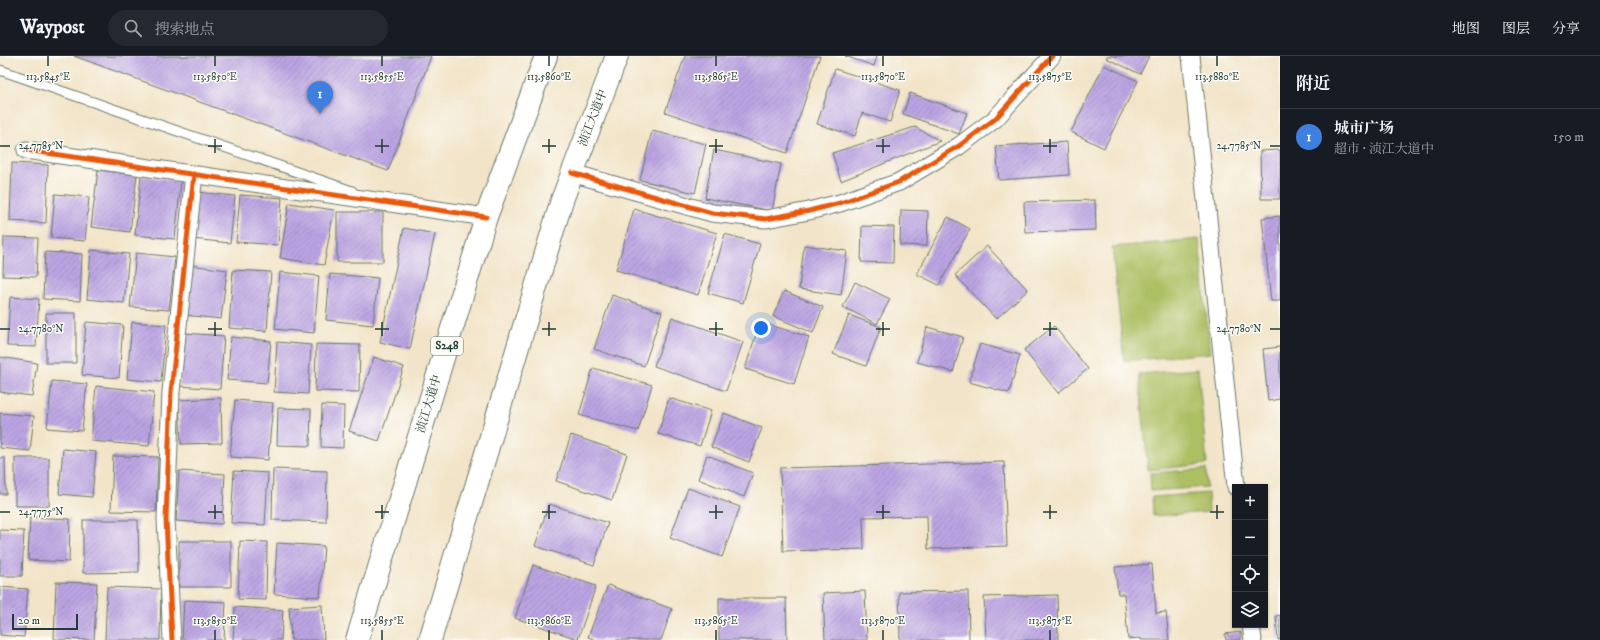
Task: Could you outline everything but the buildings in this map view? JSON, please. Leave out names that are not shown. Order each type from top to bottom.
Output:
[{"type":"main road","name":"浈江大道中","points":[[357,640],[486,217],[546,56]]},
{"type":"main road","name":"浈江大道中","points":[[430,640],[562,200],[617,56]]},
{"type":"street","points":[[572,173],[712,212],[766,219],[809,211],[840,203],[899,182],[959,146],[994,119],[1052,56]]},
{"type":"street","points":[[1191,56],[1236,484]]},
{"type":"street","points":[[26,150],[380,200],[486,217]]},
{"type":"street","points":[[172,640],[166,518],[171,392],[183,266],[194,174]]},
{"type":"street","points":[[1251,628],[1253,640]]},
{"type":"lane","points":[[0,70],[380,200]]},
{"type":"green space","points":[[1199,239],[1210,353],[1124,361],[1112,247]]},
{"type":"green space","points":[[1198,369],[1207,464],[1148,470],[1139,374]]},
{"type":"green space","points":[[1206,469],[1207,487],[1151,491],[1150,473]]},
{"type":"green space","points":[[1208,493],[1209,512],[1153,516],[1152,497]]},
{"type":"cycle path","points":[[572,173],[712,213],[766,219],[809,211],[840,203],[899,182],[959,146],[995,119],[1052,56]]},
{"type":"cycle path","points":[[26,150],[486,217]]},
{"type":"cycle path","points":[[172,640],[166,519],[171,392],[194,174]]},
{"type":"place","name":"城市广场","points":[[320,114]]}]
